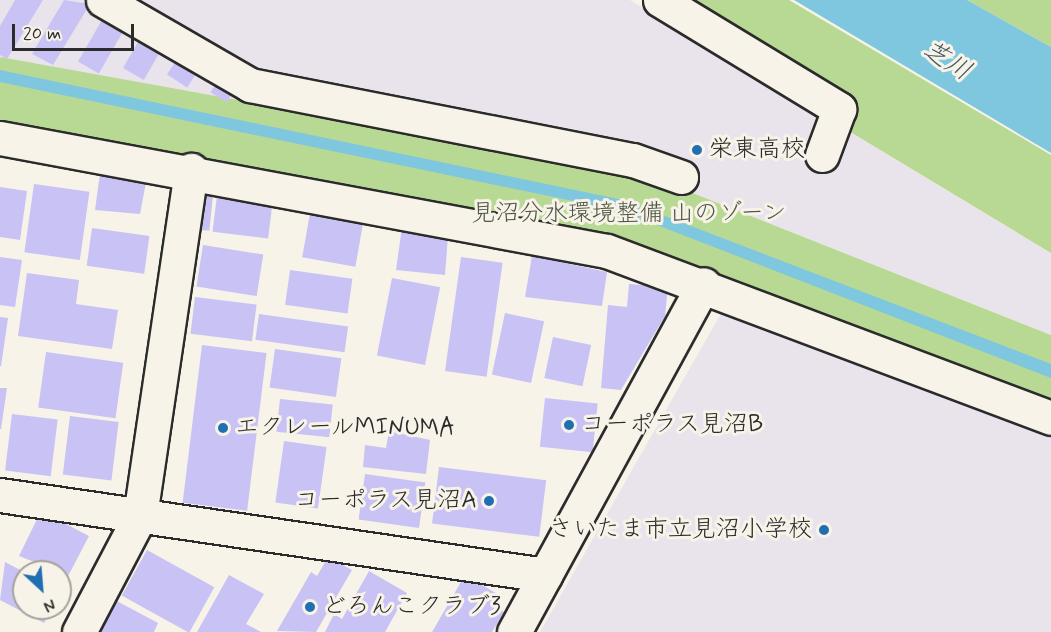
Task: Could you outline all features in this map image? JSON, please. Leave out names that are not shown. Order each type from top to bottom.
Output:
[{"type":"street","points":[[103,0],[250,85],[633,160],[681,177]]},
{"type":"street","points":[[660,0],[839,110],[822,155]]},
{"type":"street","points":[[0,138],[191,170],[583,245],[704,284],[1051,418]]},
{"type":"street","points":[[79,632],[140,516],[191,170]]},
{"type":"street","points":[[514,632],[704,284]]},
{"type":"street","points":[[0,495],[545,575]]},
{"type":"shaded area","name":"栄東高校","points":[[0,0],[630,0],[1051,253],[1051,335],[642,173],[186,91],[106,90],[0,66]]},
{"type":"shaded area","name":"さいたま市立見沼小学校","points":[[728,301],[1051,428],[1051,632],[540,632]]},
{"type":"green space","points":[[683,0],[789,0],[1051,155],[1051,253],[842,127]]},
{"type":"green space","points":[[967,0],[1051,0],[1051,47]]},
{"type":"green space","name":"見沼分水環境整備 山のゾーン","points":[[0,57],[642,173],[1051,335],[1051,418],[704,284],[0,138]]},
{"type":"water","name":"芝川","points":[[794,0],[967,0],[1051,47],[1051,153]]},
{"type":"water","points":[[0,70],[623,200],[1051,364],[1051,378],[621,211],[0,82]]},
{"type":"building","points":[[15,0],[43,0],[7,59],[0,55],[0,26]]},
{"type":"building","points":[[64,0],[90,4],[53,65],[32,54]]},
{"type":"building","points":[[106,13],[127,25],[99,73],[78,61]]},
{"type":"building","points":[[142,35],[163,47],[144,80],[123,68]]},
{"type":"building","points":[[179,56],[199,69],[187,88],[167,74]]},
{"type":"building","points":[[220,77],[236,87],[227,102],[210,92]]},
{"type":"building","points":[[100,173],[146,182],[140,214],[95,210]]},
{"type":"building","points":[[34,184],[89,192],[80,260],[24,252]]},
{"type":"building","points":[[0,187],[27,191],[20,240],[0,237]]},
{"type":"building","points":[[218,187],[274,194],[268,238],[213,232]]},
{"type":"building","points":[[203,195],[213,196],[209,231],[199,230]]},
{"type":"building","points":[[310,213],[363,222],[355,267],[302,257]]},
{"type":"building","points":[[402,227],[448,236],[445,275],[396,270]]},
{"type":"building","points":[[92,228],[149,236],[144,274],[87,266]]},
{"type":"building","points":[[203,245],[263,255],[257,296],[196,286]]},
{"type":"building","points":[[532,256],[607,272],[602,306],[525,297]]},
{"type":"building","points":[[0,257],[22,260],[15,307],[0,305]]},
{"type":"building","points":[[461,257],[503,263],[487,377],[445,371]]},
{"type":"building","points":[[290,270],[352,279],[348,313],[285,305]]},
{"type":"building","points":[[27,273],[79,280],[76,304],[118,310],[112,349],[18,336]]},
{"type":"building","points":[[392,278],[440,287],[425,365],[377,356]]},
{"type":"building","points":[[629,284],[668,287],[665,316],[621,390],[601,388],[608,305],[627,307]]},
{"type":"building","points":[[195,297],[257,305],[252,341],[190,334]]},
{"type":"building","points":[[505,313],[544,321],[531,383],[492,375]]},
{"type":"building","points":[[259,314],[348,327],[345,352],[255,340]]},
{"type":"building","points":[[0,317],[8,318],[1,366],[0,366]]},
{"type":"building","points":[[553,337],[591,345],[582,386],[544,378]]},
{"type":"building","name":"エクレールMINUMA","points":[[202,345],[267,353],[247,511],[183,503]]},
{"type":"building","points":[[275,349],[341,358],[336,397],[270,388]]},
{"type":"building","points":[[46,352],[123,363],[115,418],[38,407]]},
{"type":"building","points":[[0,388],[7,388],[1,429],[0,429]]},
{"type":"building","name":"コーポラス見沼B","points":[[545,398],[598,404],[593,452],[540,447]]},
{"type":"building","points":[[280,399],[333,405],[329,437],[277,432]]},
{"type":"building","points":[[12,414],[58,420],[51,476],[5,471]]},
{"type":"building","points":[[70,416],[119,422],[111,481],[63,475]]},
{"type":"building","points":[[389,431],[430,440],[426,474],[363,467],[365,445],[386,448]]},
{"type":"building","points":[[284,441],[327,447],[318,508],[275,502]]},
{"type":"building","name":"コーポラス見沼A","points":[[439,467],[546,480],[539,537],[432,524]]},
{"type":"building","points":[[365,474],[425,482],[419,528],[359,520]]},
{"type":"building","points":[[41,511],[89,536],[72,569],[72,560],[29,560],[19,556]]},
{"type":"building","points":[[147,550],[214,587],[190,632],[122,595]]},
{"type":"building","points":[[328,557],[352,570],[316,632],[277,631],[311,572],[317,576]]},
{"type":"building","points":[[5,562],[12,566],[12,606],[0,600]]},
{"type":"building","points":[[369,571],[407,593],[385,632],[325,632],[334,614],[342,619]]},
{"type":"building","points":[[229,575],[264,594],[246,624],[261,632],[197,632]]},
{"type":"building","points":[[465,575],[499,595],[492,605],[504,612],[492,632],[432,632]]},
{"type":"building","points":[[113,599],[158,623],[154,632],[95,632]]},
{"type":"place","name":"栄東高校","points":[[697,150]]},
{"type":"place","name":"コーポラス見沼B","points":[[569,425]]},
{"type":"place","name":"エクレールMINUMA","points":[[223,428]]},
{"type":"place","name":"コーポラス見沼A","points":[[489,501]]},
{"type":"place","name":"さいたま市立見沼小学校","points":[[824,530]]},
{"type":"place","name":"どろんこクラブ3","points":[[310,607]]}]
